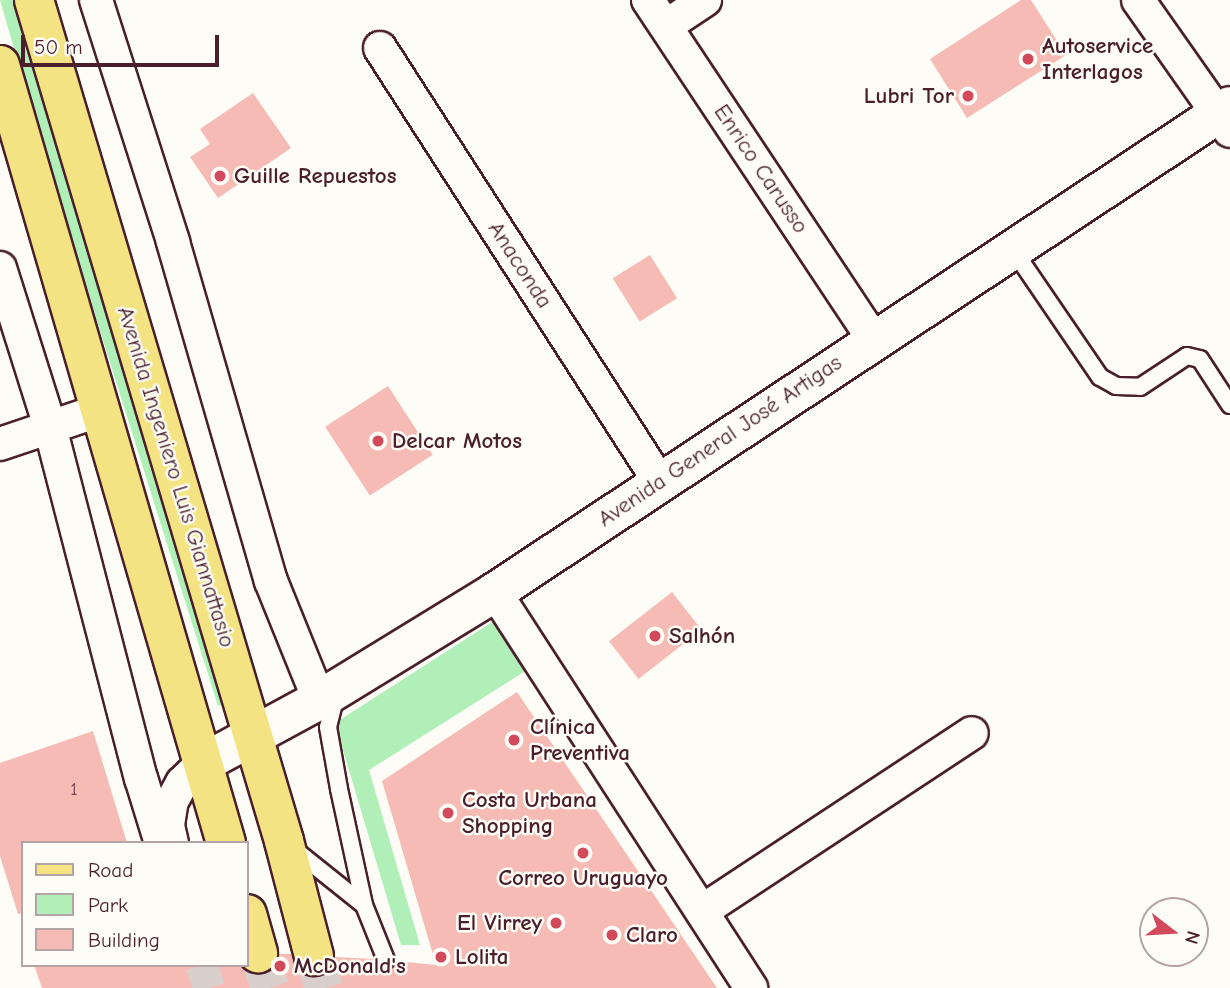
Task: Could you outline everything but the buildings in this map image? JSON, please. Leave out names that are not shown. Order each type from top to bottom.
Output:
[{"type":"main road","name":"Avenida Ingeniero Luis Giannattasio","points":[[34,0],[284,841],[314,956]]},
{"type":"main road","points":[[0,65],[225,841]]},
{"type":"main road","points":[[248,918],[258,953]]},
{"type":"street","points":[[96,0],[173,242],[271,581],[329,694]]},
{"type":"street","name":"Enrico Carusso","points":[[648,0],[873,339]]},
{"type":"street","points":[[666,26],[705,0]]},
{"type":"street","points":[[1138,0],[1226,117]]},
{"type":"street","name":"Anaconda","points":[[380,48],[659,481]]},
{"type":"street","name":"Avenida General José Artigas","points":[[203,763],[329,694],[495,592],[1012,248],[1226,117]]},
{"type":"street","points":[[0,268],[50,427],[141,778],[160,841]]},
{"type":"street","points":[[0,444],[101,410]]},
{"type":"street","points":[[495,592],[751,988]]},
{"type":"street","points":[[702,911],[972,733]]},
{"type":"street","points":[[172,841],[168,825],[172,800],[182,782],[203,763]]},
{"type":"lane","points":[[1012,248],[1100,377],[1116,386],[1140,387],[1187,356],[1200,359],[1230,405]]},
{"type":"lane","points":[[329,694],[332,703],[328,727],[365,905],[386,960]]},
{"type":"lane","points":[[284,841],[365,905]]},
{"type":"green space","points":[[0,0],[19,0],[228,702],[218,706],[46,159]]},
{"type":"green space","points":[[497,619],[530,668],[369,770],[420,945],[401,945],[335,723]]},
{"type":"tunnel","points":[[258,953],[270,988]]},
{"type":"tunnel","points":[[314,956],[324,988]]},
{"type":"tunnel","points":[[203,967],[209,988]]},
{"type":"place","name":"Autoservice Interlagos","points":[[1028,59]]},
{"type":"place","name":"Lubri Tor","points":[[968,96]]},
{"type":"place","name":"Guille Repuestos","points":[[220,176]]},
{"type":"place","name":"Delcar Motos","points":[[378,441]]},
{"type":"place","name":"Salhón","points":[[655,636]]},
{"type":"place","name":"Clínica Preventiva","points":[[514,740]]},
{"type":"place","name":"Costa Urbana Shopping","points":[[448,813]]},
{"type":"place","name":"Correo Uruguayo","points":[[583,853]]},
{"type":"place","name":"El Virrey","points":[[556,923]]},
{"type":"place","name":"Claro","points":[[612,935]]},
{"type":"place","name":"Lolita","points":[[441,957]]},
{"type":"place","name":"McDonald's","points":[[280,966]]}]
